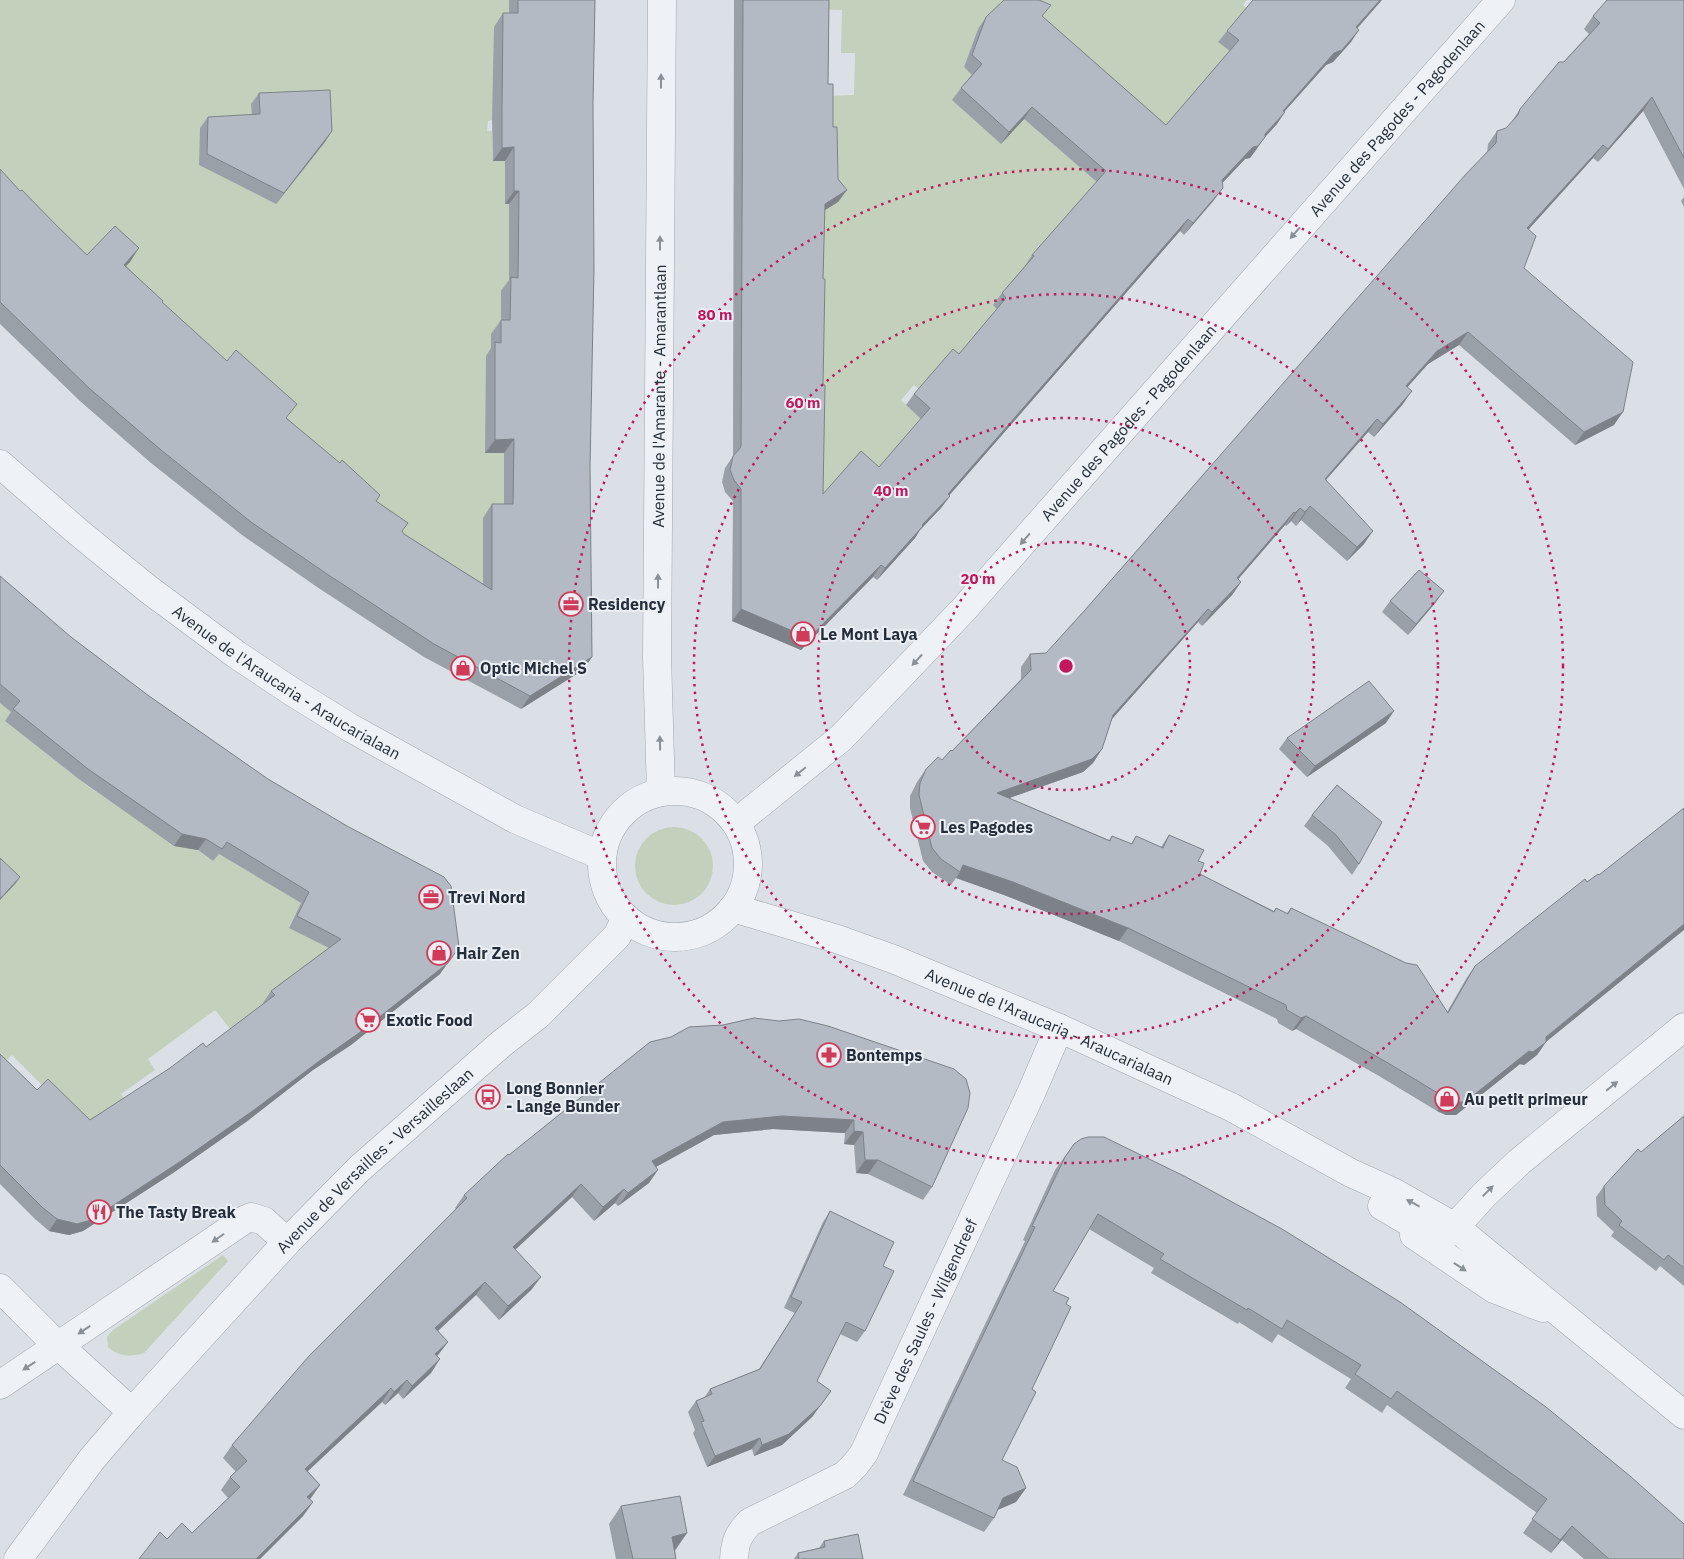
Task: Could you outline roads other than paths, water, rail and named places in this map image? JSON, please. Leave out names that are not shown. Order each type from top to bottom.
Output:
[{"type":"street","name":"Avenue de l'Amarante - Amarantlaan","points":[[661,792],[657,658],[662,0]]},
{"type":"street","name":"Avenue des Pagodes - Pagodenlaan","points":[[736,824],[841,738],[964,609],[1501,0]]},
{"type":"street","name":"Avenue de l'Araucaria - Araucarialaan","points":[[0,464],[78,532],[148,589],[237,655],[291,691],[348,727],[515,819],[602,856]]},
{"type":"street","points":[[678,790],[696,793],[711,800],[725,810],[736,824],[744,840],[748,858],[747,876],[742,892],[733,908],[721,920],[706,930],[690,935],[672,936],[656,934],[640,928],[626,918],[614,904],[607,890],[602,856],[607,838],[616,821],[628,808],[643,798],[661,792],[678,790]]},
{"type":"street","name":"Avenue de l'Araucaria - Araucarialaan","points":[[733,908],[837,939],[893,959],[1059,1028],[1231,1106],[1351,1173],[1393,1192],[1455,1227],[1684,1415]]},
{"type":"street","name":"Avenue de Versailles - Versailleslaan","points":[[18,1559],[92,1459],[132,1412],[287,1242],[360,1169],[501,1044],[538,1014],[617,936],[626,918]]},
{"type":"street","points":[[1455,1227],[1484,1195],[1519,1162],[1684,1027]]},
{"type":"street","name":"Drève des Saules - Wilgendreef","points":[[734,1559],[735,1545],[741,1531],[750,1522],[845,1475],[864,1453],[1032,1091],[1059,1028]]},
{"type":"street","name":"Avenue de l'Araucaria - Araucarialaan","points":[[1351,1173],[1360,1188],[1414,1236],[1494,1289],[1564,1315]]},
{"type":"street","name":"Avenue de l'Araucaria - Araucarialaan","points":[[1380,1205],[1433,1236],[1444,1236],[1455,1227]]},
{"type":"street","points":[[0,1385],[59,1347],[244,1220],[252,1217],[264,1221],[287,1242]]},
{"type":"street","points":[[0,1288],[59,1347],[132,1412]]},
{"type":"place","name":"Residency","points":[[571,604]]},
{"type":"place","name":"Le Mont Laya","points":[[803,634]]},
{"type":"place","name":"Optic Michel S","points":[[463,668]]},
{"type":"place","name":"Les Pagodes","points":[[923,827]]},
{"type":"place","name":"Trevi Nord","points":[[431,897]]},
{"type":"place","name":"Hair Zen","points":[[439,953]]},
{"type":"place","name":"Exotic Food","points":[[368,1020]]},
{"type":"place","name":"Bontemps","points":[[829,1055]]},
{"type":"place","name":"Long Bonnier - Lange Bunder","points":[[488,1097]]},
{"type":"place","name":"Au petit primeur","points":[[1447,1099]]},
{"type":"place","name":"The Tasty Break","points":[[99,1212]]}]
